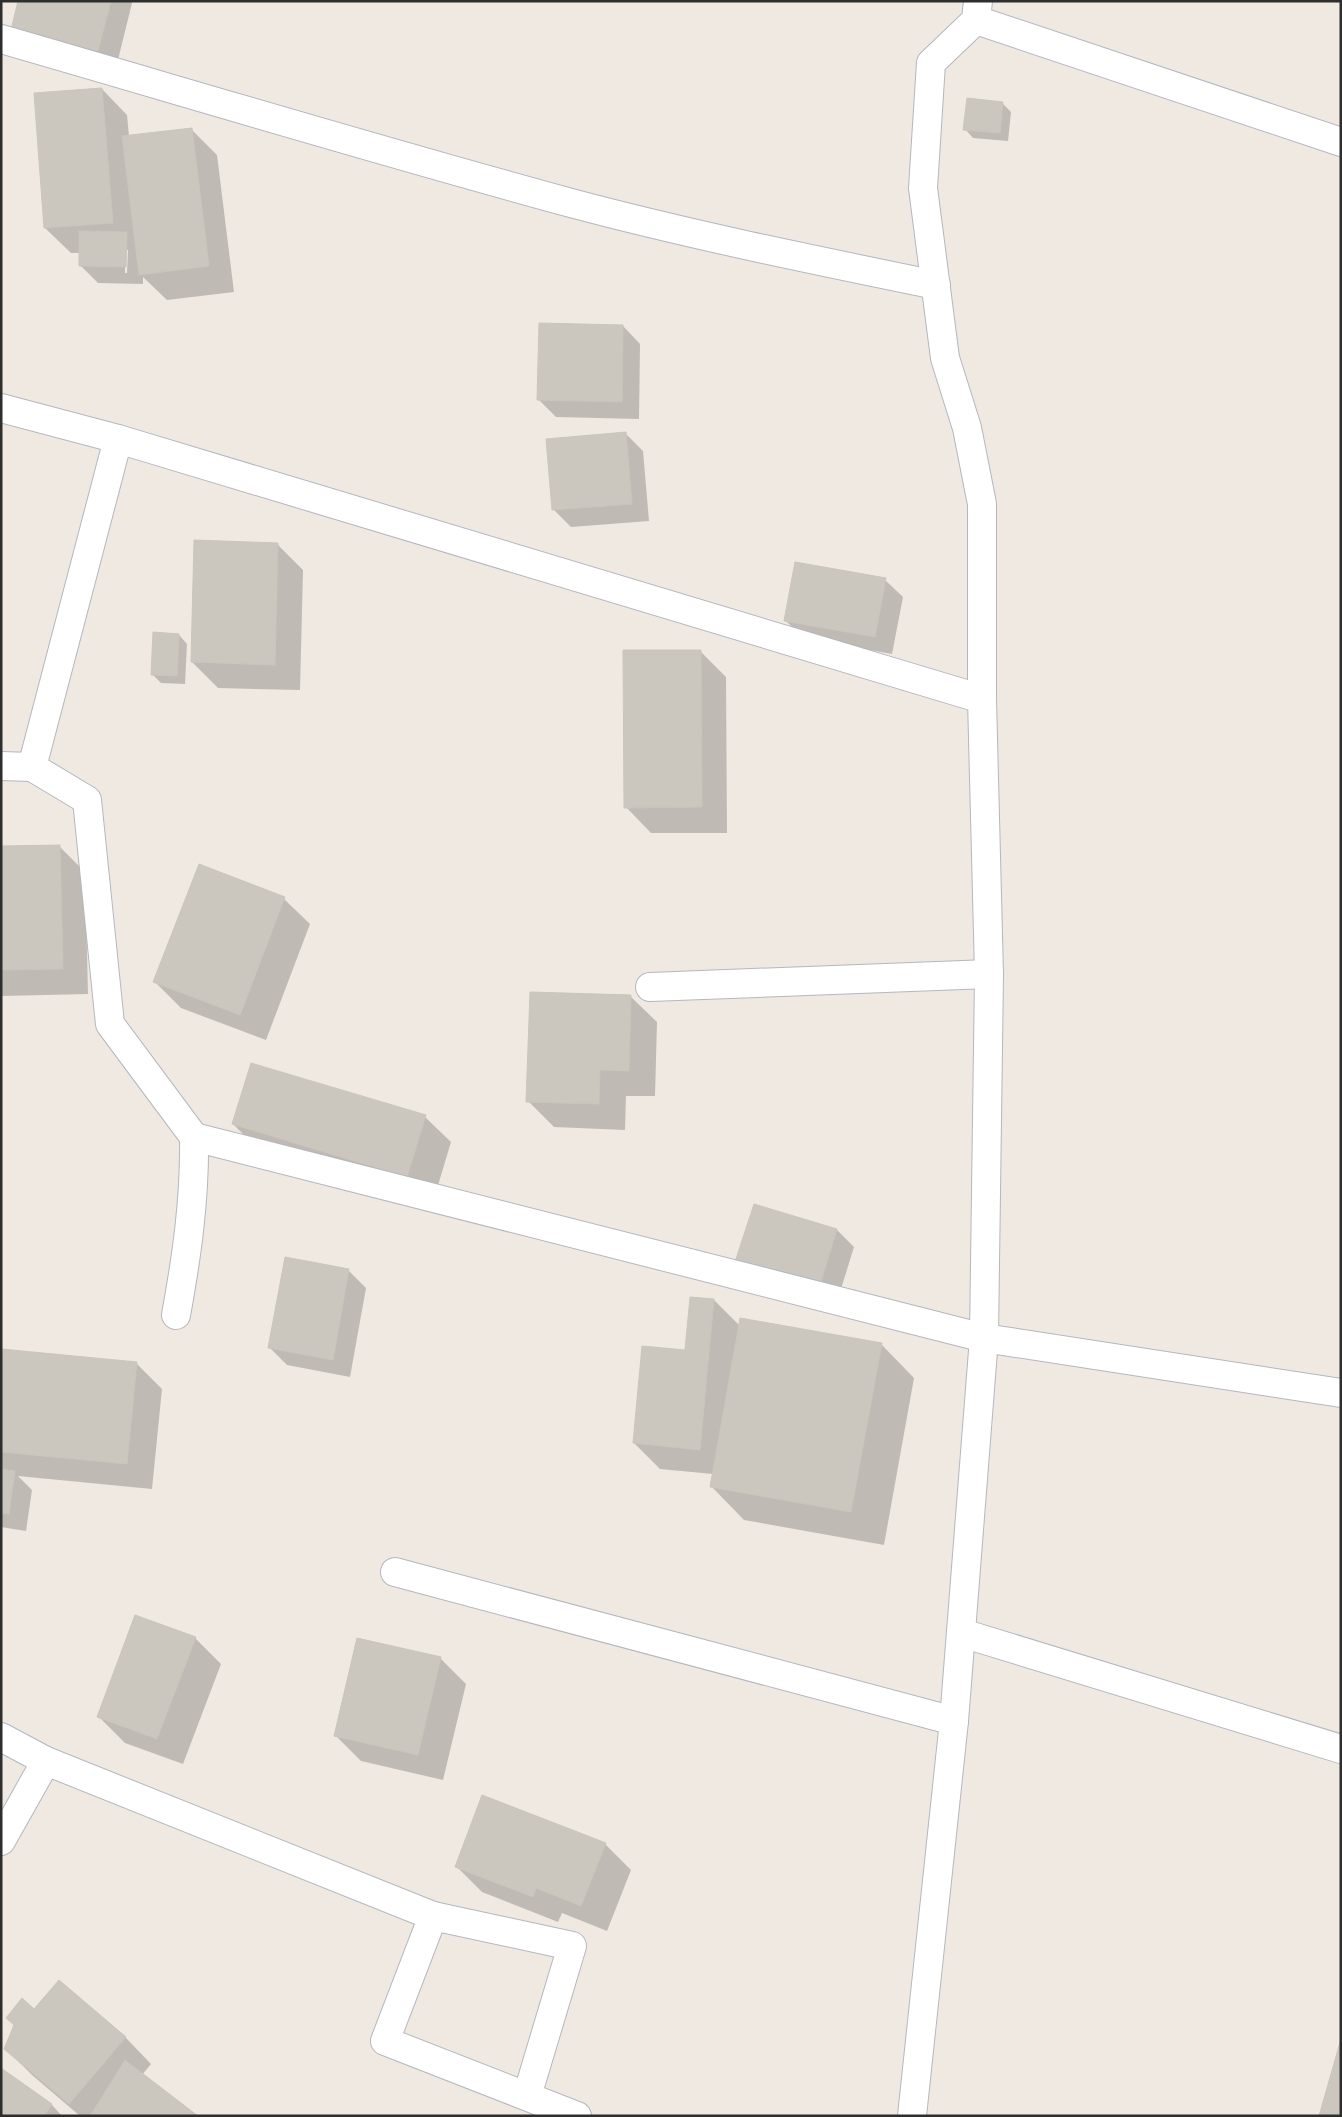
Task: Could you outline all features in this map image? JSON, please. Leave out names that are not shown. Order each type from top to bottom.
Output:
[{"type":"street","points":[[912,2116],[954,1721],[984,1338],[988,974],[982,699],[982,504],[967,428],[945,358],[923,188],[931,63],[977,11],[1341,142]]},
{"type":"street","points":[[1,39],[324,134],[573,203],[761,249],[936,285]]},
{"type":"street","points":[[1,408],[118,440],[982,699]]},
{"type":"street","points":[[32,767],[118,440]]},
{"type":"street","points":[[1,766],[32,767],[87,800],[110,1024],[194,1137],[195,1180],[189,1242],[176,1315]]},
{"type":"street","points":[[650,987],[988,974]]},
{"type":"street","points":[[194,1137],[984,1338],[1341,1393]]},
{"type":"street","points":[[395,1572],[954,1721]]},
{"type":"street","points":[[962,1633],[1341,1750]]},
{"type":"street","points":[[1,1736],[46,1761],[433,1916],[572,1946],[527,2096]]},
{"type":"street","points":[[1,1841],[46,1761]]},
{"type":"street","points":[[433,1916],[384,2042],[578,2116]]},
{"type":"building","points":[[18,1],[111,1],[98,51],[11,30]]},
{"type":"building","points":[[102,88],[113,223],[44,228],[34,93]]},
{"type":"building","points":[[967,98],[1003,102],[1000,133],[963,130]]},
{"type":"building","points":[[192,128],[209,266],[139,275],[122,136]]},
{"type":"building","points":[[79,231],[127,232],[126,267],[79,266]]},
{"type":"building","points":[[539,323],[623,325],[622,402],[537,400]]},
{"type":"building","points":[[626,432],[632,504],[552,510],[546,439]]},
{"type":"building","points":[[194,540],[278,543],[275,665],[191,662]]},
{"type":"building","points":[[795,562],[886,578],[875,637],[784,621]]},
{"type":"building","points":[[153,632],[179,634],[177,676],[151,675]]},
{"type":"building","points":[[623,650],[701,650],[702,807],[624,808]]},
{"type":"building","points":[[60,845],[63,969],[1,970],[1,846]]},
{"type":"building","points":[[199,864],[285,897],[240,1015],[153,982]]},
{"type":"building","points":[[530,992],[631,995],[629,1071],[600,1070],[599,1104],[526,1102]]},
{"type":"building","points":[[251,1063],[426,1115],[407,1177],[232,1124]]},
{"type":"building","points":[[754,1204],[837,1229],[819,1288],[735,1262]]},
{"type":"building","points":[[285,1257],[349,1269],[333,1360],[268,1348]]},
{"type":"building","points":[[690,1297],[714,1299],[700,1450],[633,1443],[642,1346],[685,1350]]},
{"type":"building","points":[[740,1318],[882,1343],[851,1512],[710,1487]]},
{"type":"building","points":[[1,1349],[137,1362],[127,1464],[1,1452]]},
{"type":"building","points":[[1,1469],[15,1471],[9,1514],[1,1513]]},
{"type":"building","points":[[135,1615],[196,1637],[157,1739],[97,1717]]},
{"type":"building","points":[[357,1638],[441,1657],[418,1755],[334,1736]]},
{"type":"building","points":[[482,1795],[606,1843],[581,1906],[536,1888],[533,1897],[455,1867]]},
{"type":"building","points":[[59,1980],[126,2037],[69,2104],[4,2049],[14,2025],[6,2018],[22,1998],[34,2009]]},
{"type":"building","points":[[1341,2039],[1341,2116],[1319,2116]]},
{"type":"building","points":[[125,2060],[198,2116],[90,2116]]},
{"type":"building","points":[[1,2068],[52,2104],[44,2116],[1,2116]]}]
